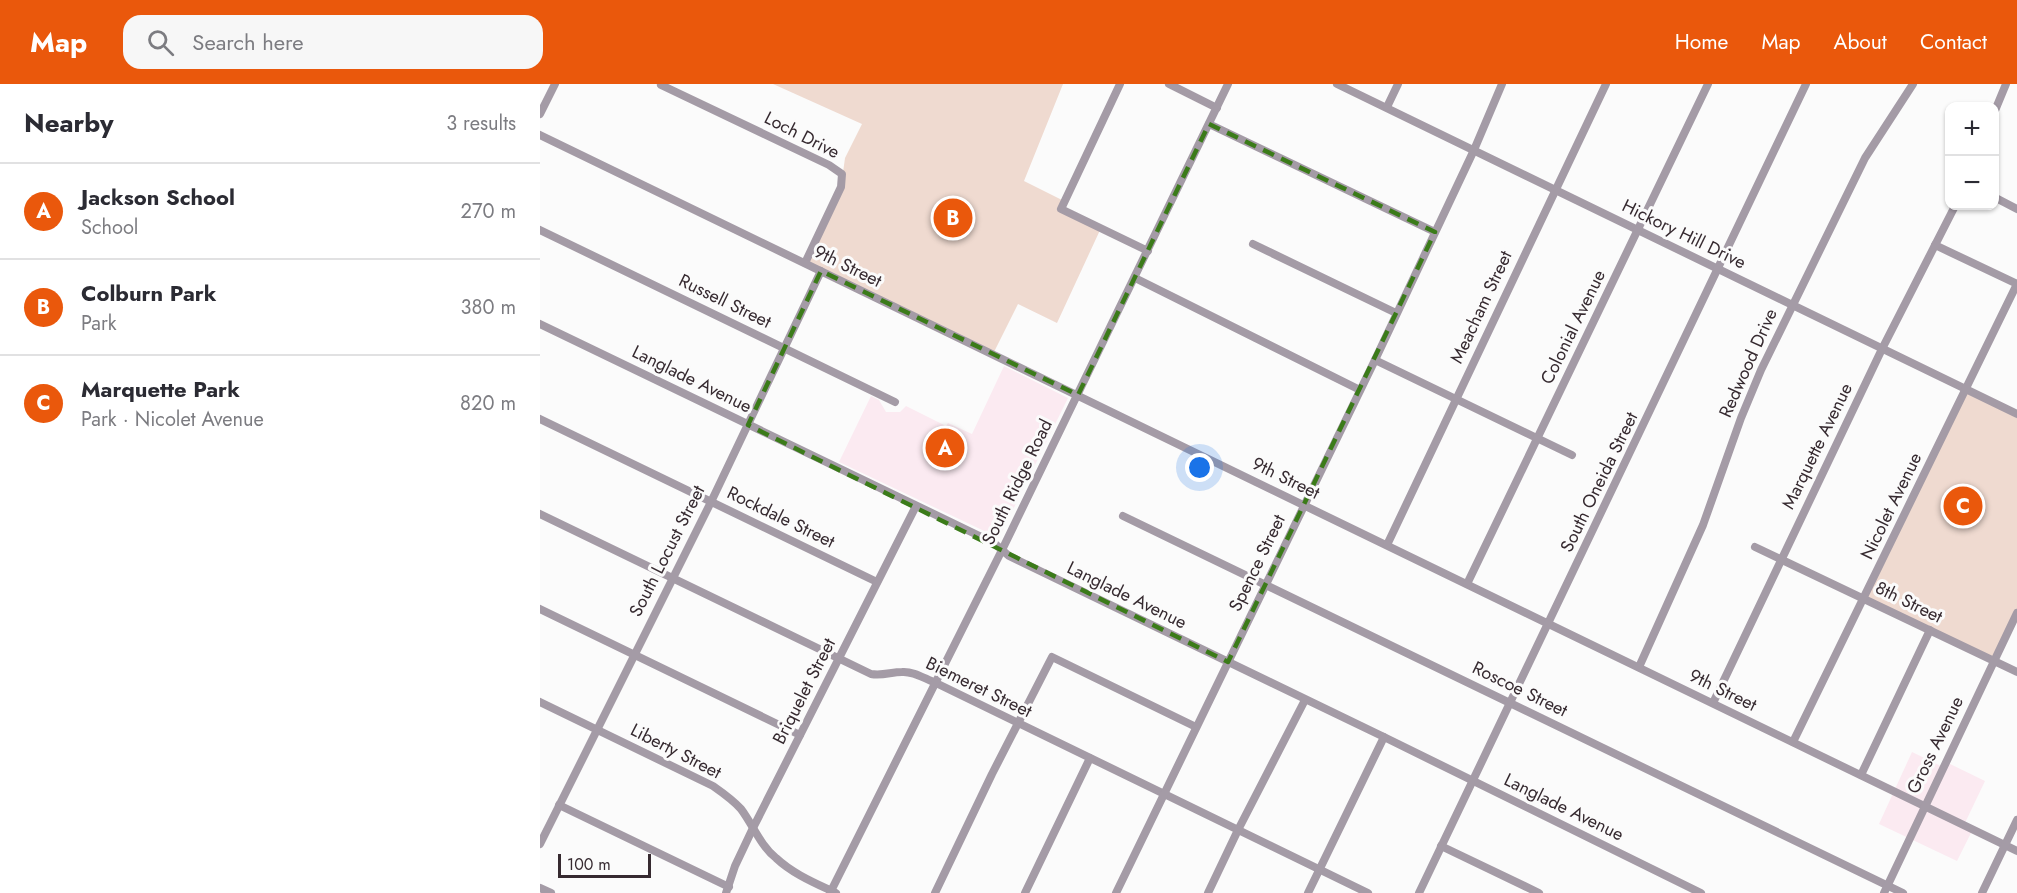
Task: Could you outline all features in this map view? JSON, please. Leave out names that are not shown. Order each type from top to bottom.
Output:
[{"type":"street","points":[[540,114],[555,84]]},
{"type":"street","name":"Loch Drive","points":[[662,84],[661,86],[829,165],[842,174],[841,187],[805,263]]},
{"type":"street","points":[[1120,84],[1061,209],[1148,251]]},
{"type":"street","points":[[1169,84],[1217,108]]},
{"type":"street","name":"South Ridge Road","points":[[832,892],[1078,395],[1228,84]]},
{"type":"street","name":"Hickory Hill Drive","points":[[1337,84],[2017,414]]},
{"type":"street","points":[[1387,107],[1398,84]]},
{"type":"street","name":"Spence Street","points":[[1116,893],[1375,360],[1474,150],[1502,84]]},
{"type":"street","name":"Meacham Street","points":[[1387,545],[1606,84]]},
{"type":"street","name":"Colonial Avenue","points":[[1467,584],[1708,84]]},
{"type":"street","name":"South Oneida Street","points":[[1419,893],[1806,84]]},
{"type":"street","name":"Redwood Drive","points":[[1639,668],[1703,525],[1741,418],[1793,304],[1865,158],[1913,84]]},
{"type":"street","points":[[1999,102],[2006,84]]},
{"type":"street","points":[[1209,124],[1434,232]]},
{"type":"street","name":"9th Street","points":[[540,135],[2017,851]]},
{"type":"street","points":[[1999,199],[2017,209]]},
{"type":"street","name":"Marquette Avenue","points":[[1713,703],[1882,349],[1953,210]]},
{"type":"street","name":"Russell Street","points":[[540,230],[896,402]]},
{"type":"street","points":[[1253,244],[1396,313]]},
{"type":"street","points":[[1935,244],[2017,284]]},
{"type":"street","name":"South Locust Street","points":[[540,844],[711,502],[821,272]]},
{"type":"street","points":[[1135,278],[1360,390]]},
{"type":"street","name":"Nicolet Avenue","points":[[1793,742],[2017,284]]},
{"type":"street","name":"Langlade Avenue","points":[[540,324],[994,543],[1009,556],[1701,893]]},
{"type":"street","points":[[1375,360],[1572,455]]},
{"type":"street","name":"Rockdale Street","points":[[540,419],[877,582]]},
{"type":"street","name":"Briquelet Street","points":[[728,890],[735,866],[753,828],[916,506]]},
{"type":"street","name":"Biemeret Street","points":[[540,514],[872,674],[883,676],[901,672],[912,673],[936,683],[1368,893]]},
{"type":"street","name":"Roscoe Street","points":[[1123,516],[1510,703],[1886,889],[1903,893]]},
{"type":"street","name":"8th Street","points":[[1755,547],[2017,672]]},
{"type":"street","points":[[540,609],[800,735]]},
{"type":"street","name":"Gross Avenue","points":[[1886,889],[2017,613]]},
{"type":"street","points":[[1861,775],[1930,630]]},
{"type":"street","points":[[935,893],[1052,657],[1196,727]]},
{"type":"street","points":[[1208,893],[1305,700]]},
{"type":"street","name":"Liberty Street","points":[[540,702],[713,786],[733,800],[742,810],[760,841],[775,858],[795,873],[832,892]]},
{"type":"street","points":[[1308,893],[1384,737]]},
{"type":"street","points":[[1025,893],[1090,758]]},
{"type":"street","points":[[559,804],[728,890]]},
{"type":"street","points":[[1982,893],[2017,820]]},
{"type":"street","points":[[1441,846],[1539,893]]},
{"type":"street","points":[[540,888],[551,893]]},
{"type":"highlighted area","points":[[1209,124],[1435,232],[1228,662],[748,425],[821,271],[1078,395]]},
{"type":"shaded area","points":[[773,84],[1063,84],[1024,181],[1064,201],[1061,208],[1101,228],[1057,323],[1018,304],[993,354],[805,263],[841,187],[845,158],[862,124]]},
{"type":"shaded area","points":[[1004,366],[1068,398],[999,538],[839,462],[871,396],[879,400],[886,412],[900,412],[906,406],[946,426],[948,423],[972,434]]},
{"type":"shaded area","points":[[1967,389],[2017,414],[2017,613],[1994,661],[1864,598]]},
{"type":"shaded area","points":[[1912,752],[1943,767],[1946,762],[1985,781],[1964,825],[1973,829],[1957,861],[1879,824]]},
{"type":"place","name":"Colburn Park","points":[[953,218]]},
{"type":"place","name":"Jackson School","points":[[945,448]]},
{"type":"place","name":"Marquette Park","points":[[1963,506]]}]
